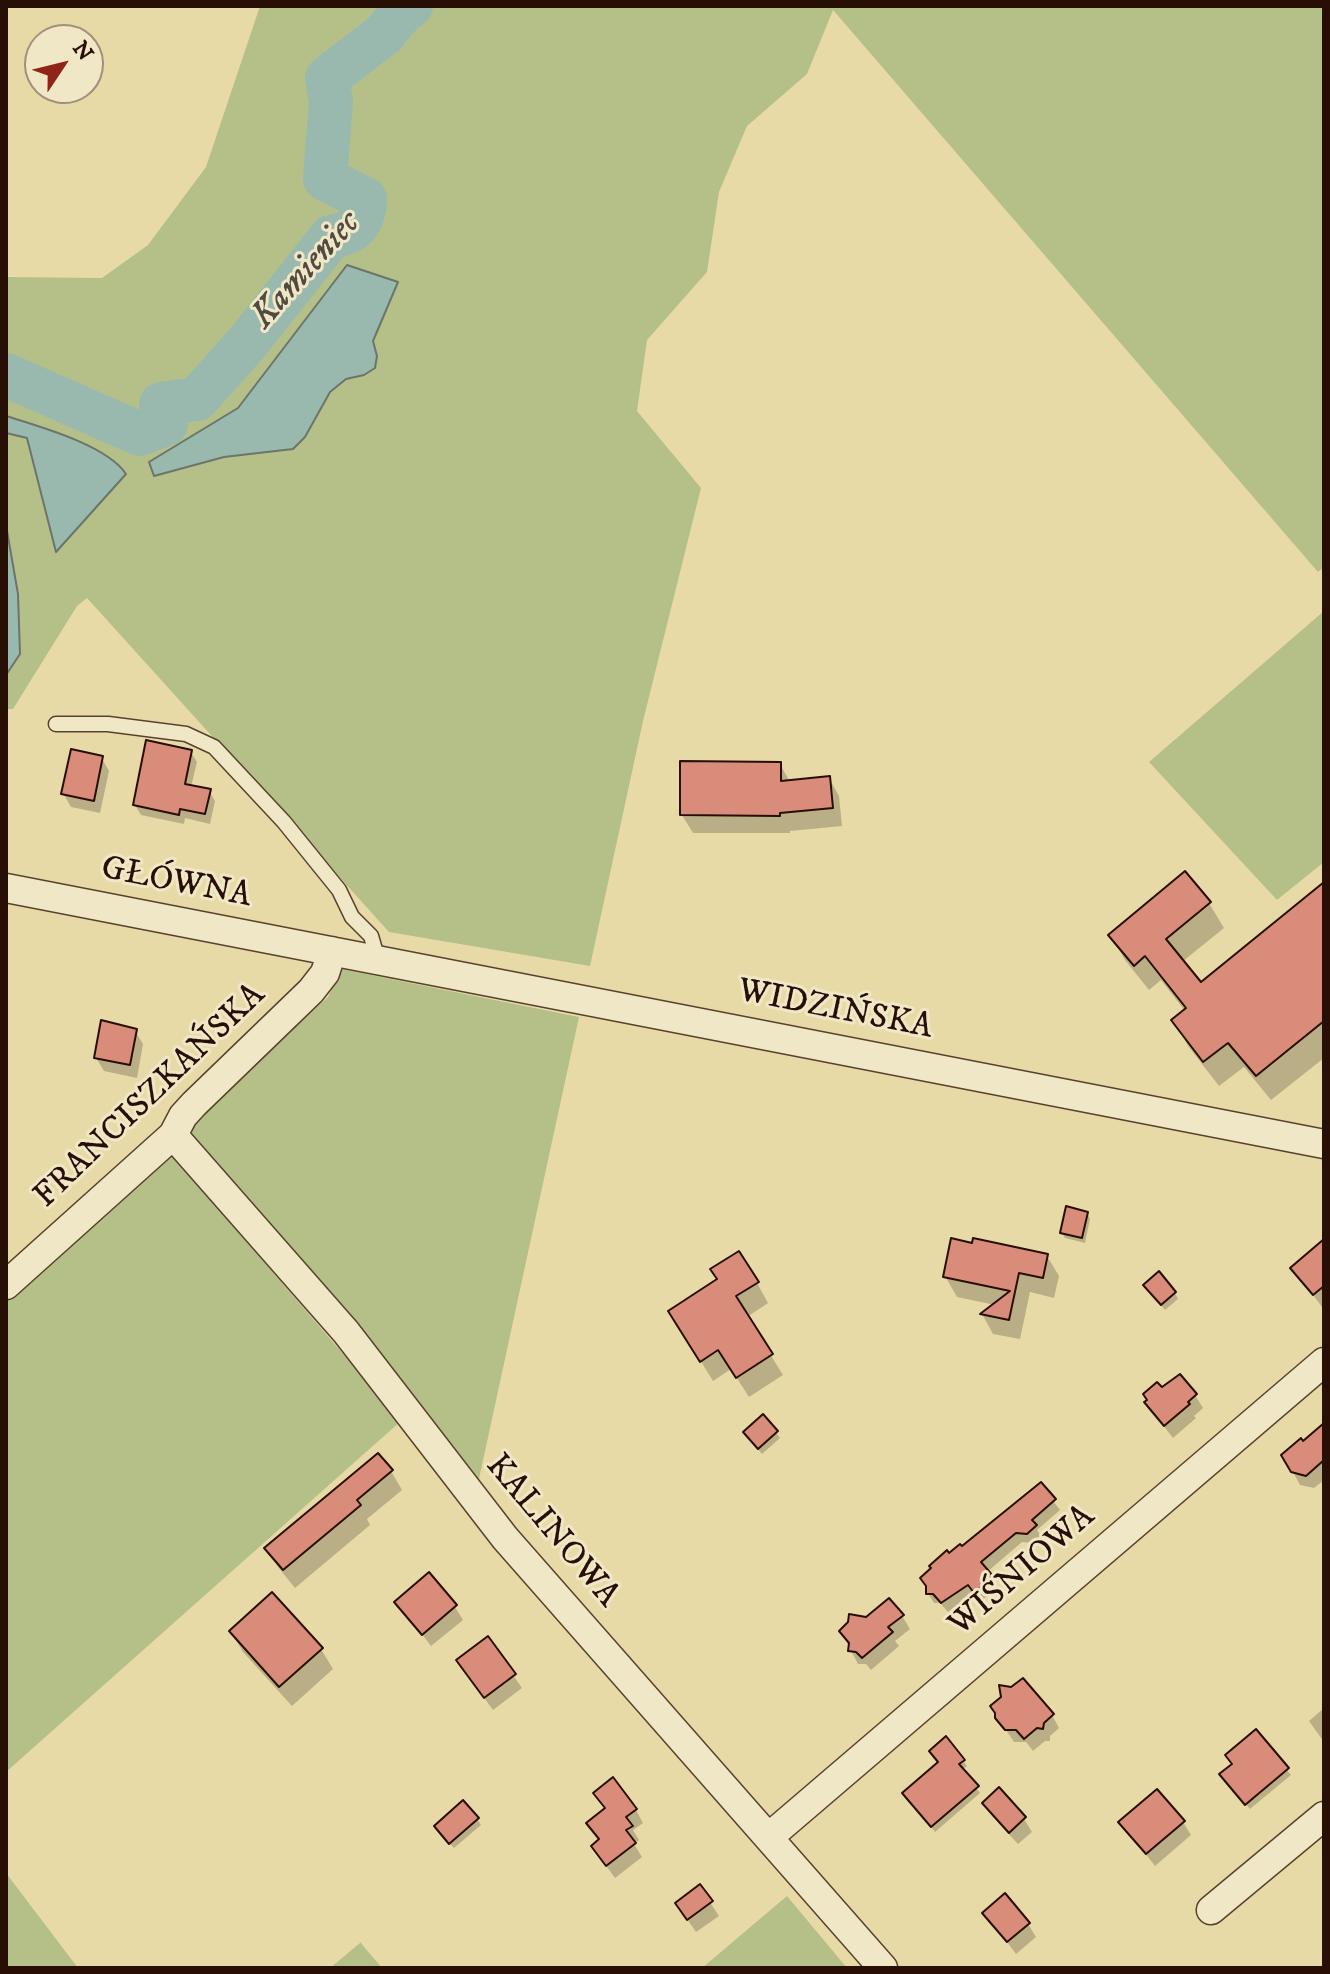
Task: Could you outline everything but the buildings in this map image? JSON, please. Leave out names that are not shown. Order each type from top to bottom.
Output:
[{"type":"street","name":"GŁÓWNA","points":[[6,888],[332,951]]},
{"type":"street","name":"WIDZIŃSKA","points":[[332,951],[1324,1144]]},
{"type":"street","name":"FRANCISZKAŃSKA","points":[[6,1285],[173,1135],[194,1104],[311,991],[325,973],[332,951]]},
{"type":"street","name":"KALINOWA","points":[[173,1135],[346,1332],[505,1538],[883,1968]]},
{"type":"street","name":"WIŚNIOWA","points":[[769,1837],[1324,1362]]},
{"type":"street","points":[[1211,1910],[1324,1816]]},
{"type":"lane","points":[[56,724],[108,724],[186,734],[214,747],[284,822],[339,890],[352,917],[371,936],[378,960]]},
{"type":"green space","points":[[260,6],[1324,6],[1324,567],[1318,572],[833,10],[807,74],[747,126],[719,192],[707,272],[647,340],[637,411],[701,488],[643,721],[590,966],[389,932],[87,598],[77,606],[13,709],[6,709],[6,277],[102,278],[148,245],[206,167]]},
{"type":"green space","points":[[1324,611],[1324,862],[1277,900],[1149,762]]},
{"type":"green space","points":[[341,969],[579,1017],[479,1479],[375,1345],[191,1135],[196,1119],[328,997]]},
{"type":"green space","points":[[170,1153],[401,1421],[6,1772],[6,1299]]},
{"type":"green space","points":[[6,1873],[78,1968],[6,1968]]},
{"type":"green space","points":[[787,1896],[847,1968],[702,1968]]},
{"type":"green space","points":[[360,1943],[382,1968],[330,1968]]},
{"type":"water","points":[[347,265],[398,282],[373,341],[377,356],[375,368],[364,375],[346,379],[330,392],[305,437],[293,449],[224,457],[154,476],[149,462],[238,408]]},
{"type":"water","points":[[6,416],[88,446],[104,454],[126,474],[56,552],[27,438],[6,433]]},
{"type":"water","points":[[6,525],[18,594],[20,654],[6,675]]},
{"type":"waterway","name":"Kamieniec","points":[[6,375],[140,434],[166,424],[161,404],[197,399],[247,343],[331,237],[352,230],[360,221],[365,199],[325,179],[331,101],[327,78],[384,34],[411,6]]}]
